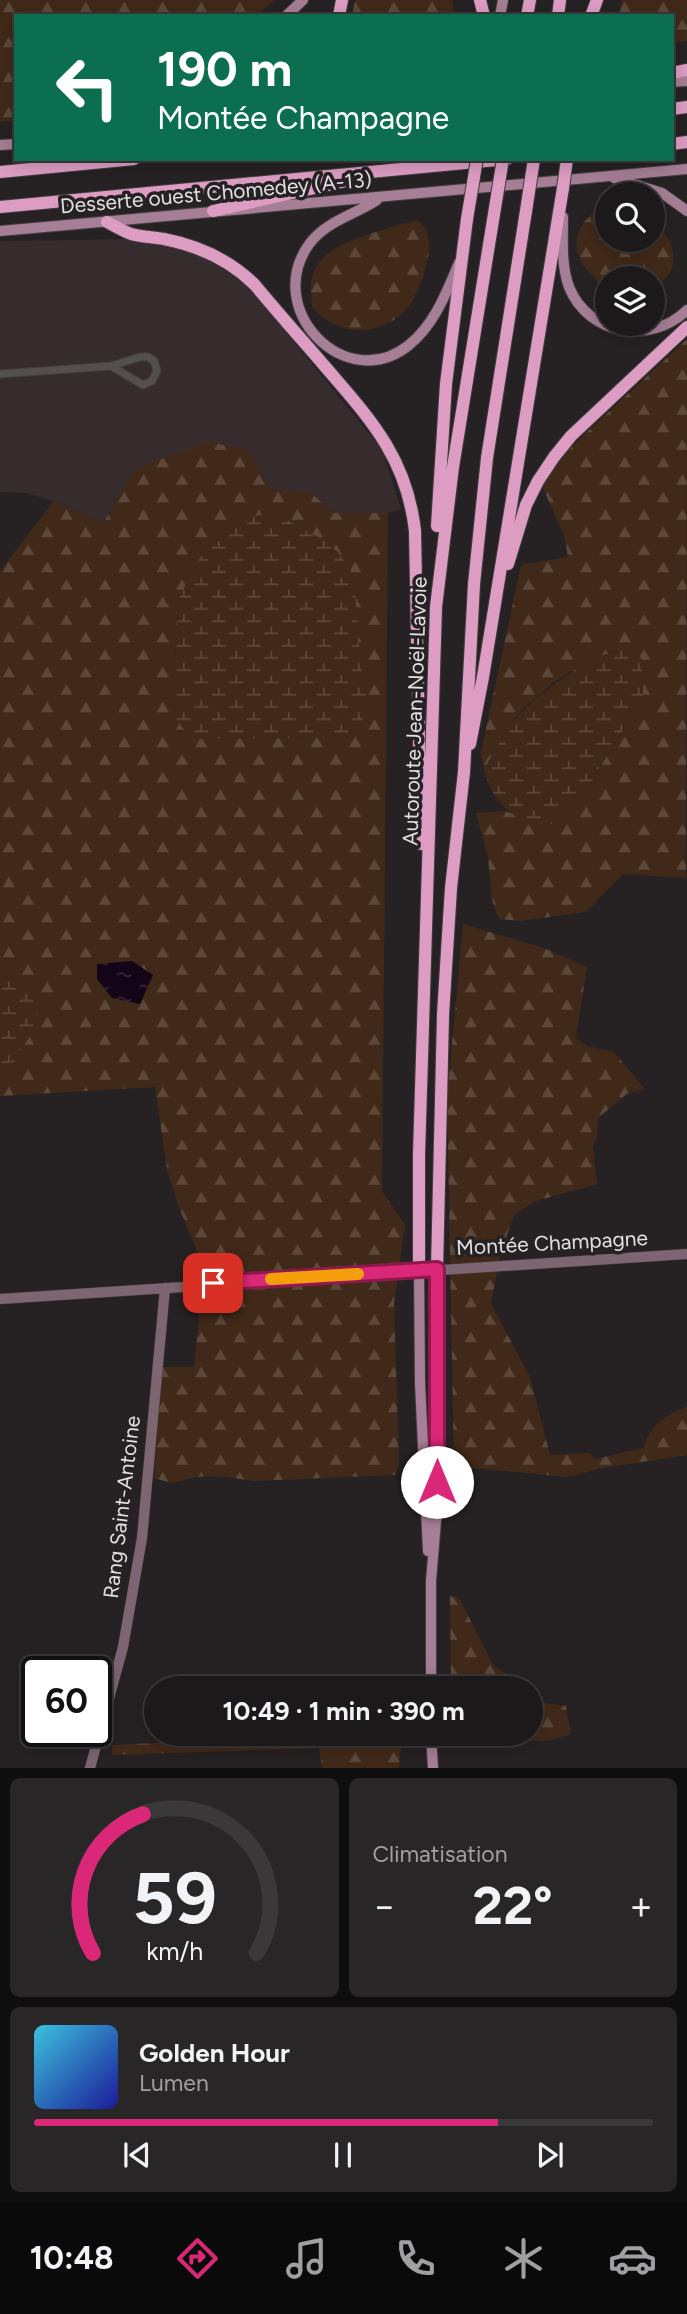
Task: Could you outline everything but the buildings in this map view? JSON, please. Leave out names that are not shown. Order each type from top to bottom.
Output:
[{"type":"highway","points":[[0,172],[113,161]]},
{"type":"highway","points":[[436,607],[438,512],[446,384],[460,261],[477,161]]},
{"type":"highway","points":[[0,207],[485,161]]},
{"type":"highway","name":"Autoroute Jean-Noël-Lavoie","points":[[419,1270],[419,1154],[436,607],[451,479],[505,161]]},
{"type":"highway","points":[[437,1269],[443,1015],[464,772],[469,656],[482,497],[534,161]]},
{"type":"highway","points":[[464,772],[493,618],[561,210],[567,161]]},
{"type":"highway","points":[[213,211],[387,171]]},
{"type":"highway","points":[[107,222],[133,235],[191,245],[239,270],[255,285],[366,415],[385,439],[400,468],[412,507],[415,531],[419,792],[425,935]]},
{"type":"highway","points":[[493,618],[523,510],[542,474],[572,436],[687,327]]},
{"type":"main road","points":[[288,14],[303,0]]},
{"type":"main road","name":"Desserte ouest Chomedey (A-13)","points":[[0,231],[687,169]]},
{"type":"main road","points":[[608,177],[662,193],[687,211]]},
{"type":"main road","points":[[379,198],[324,229],[302,257],[295,285],[298,306],[307,326],[322,343],[344,355],[360,359],[384,357],[404,349],[430,323],[460,261]]},
{"type":"main road","points":[[561,210],[566,276],[576,301],[594,319],[614,329],[638,332],[669,324],[687,310]]},
{"type":"main road","points":[[431,1581],[437,1508],[437,1269]]},
{"type":"main road","points":[[419,1270],[419,1373],[431,1581],[431,1676]]},
{"type":"main road","points":[[430,1746],[430,1768]]},
{"type":"street","points":[[0,374],[111,366],[144,356],[154,361],[157,371],[152,382],[144,385],[111,366]]},
{"type":"street","name":"Montée Champagne","points":[[0,1299],[687,1254]]},
{"type":"street","name":"Rang Saint-Antoine","points":[[90,1768],[123,1647],[142,1538],[165,1288]]},
{"type":"shaded area","points":[[135,239],[198,252],[241,278],[382,449],[401,509],[388,513],[334,513],[311,493],[270,490],[250,450],[136,468],[103,523],[54,501],[26,493],[0,492],[0,241]]},
{"type":"green space","points":[[0,0],[274,0],[259,14],[14,14],[14,120],[0,122]]},
{"type":"green space","points":[[355,0],[452,0],[454,14],[352,14]]},
{"type":"green space","points":[[622,0],[687,0],[687,41],[674,43],[674,14],[619,14]]},
{"type":"green space","points":[[594,213],[595,252],[665,252],[665,233],[671,245],[673,265],[665,278],[665,266],[595,266],[595,279],[581,261],[577,249],[580,228]]},
{"type":"green space","points":[[418,221],[429,239],[429,252],[422,280],[403,313],[380,327],[356,330],[335,325],[312,307],[313,273],[331,252],[368,234]]},
{"type":"green space","points":[[687,339],[686,878],[623,874],[586,912],[520,921],[499,919],[492,900],[488,858],[476,813],[505,811],[547,826],[555,822],[588,788],[643,699],[642,670],[645,663],[620,652],[591,660],[543,691],[517,716],[484,770],[481,752],[521,565],[568,557],[564,535],[542,486],[572,446]]},
{"type":"green space","points":[[208,442],[250,450],[270,490],[311,493],[334,513],[388,513],[382,1191],[405,1225],[394,1303],[399,1465],[396,1475],[253,1481],[204,1476],[176,1482],[154,1478],[162,1367],[194,1367],[204,1267],[180,1210],[167,1170],[155,1087],[0,1096],[0,1075],[11,1061],[8,977],[0,975],[0,571],[54,501],[103,523],[136,468]],"holes":[[[179,598],[360,661],[368,704],[349,735],[200,739],[175,716],[174,680]]]},
{"type":"green space","points":[[260,515],[285,519],[318,537],[338,552],[354,576],[360,661],[368,704],[360,727],[349,735],[200,739],[185,731],[175,716],[174,680],[179,598],[199,559],[233,521]]},
{"type":"green space","points":[[622,651],[636,652],[645,663],[642,670],[643,699],[590,785],[547,826],[514,815],[498,801],[484,770],[509,725],[534,700],[579,666],[600,656]]},
{"type":"green space","points":[[463,924],[544,948],[587,967],[576,1038],[587,1046],[614,1052],[645,1089],[627,1094],[598,1118],[593,1147],[597,1184],[536,1201],[514,1215],[500,1255],[491,1304],[530,1377],[550,1455],[589,1453],[595,1459],[644,1448],[654,1427],[672,1413],[687,1407],[687,1455],[603,1468],[567,1477],[454,1466],[447,1097]]},
{"type":"green space","points":[[0,975],[25,989],[34,1000],[37,1011],[31,1034],[0,1075]]},
{"type":"green space","points":[[450,1596],[459,1598],[494,1666],[512,1676],[451,1676]]},
{"type":"green space","points":[[543,1703],[566,1706],[571,1734],[543,1741]]},
{"type":"green space","points":[[112,1745],[401,1746],[399,1768],[322,1768],[319,1748],[112,1755]]},
{"type":"water","points":[[132,961],[153,975],[140,1004],[112,998],[97,979],[97,964]]},
{"type":"slow traffic","points":[[271,1279],[358,1274]]},
{"type":"route","points":[[213,1283],[437,1269],[437,1482]]}]
